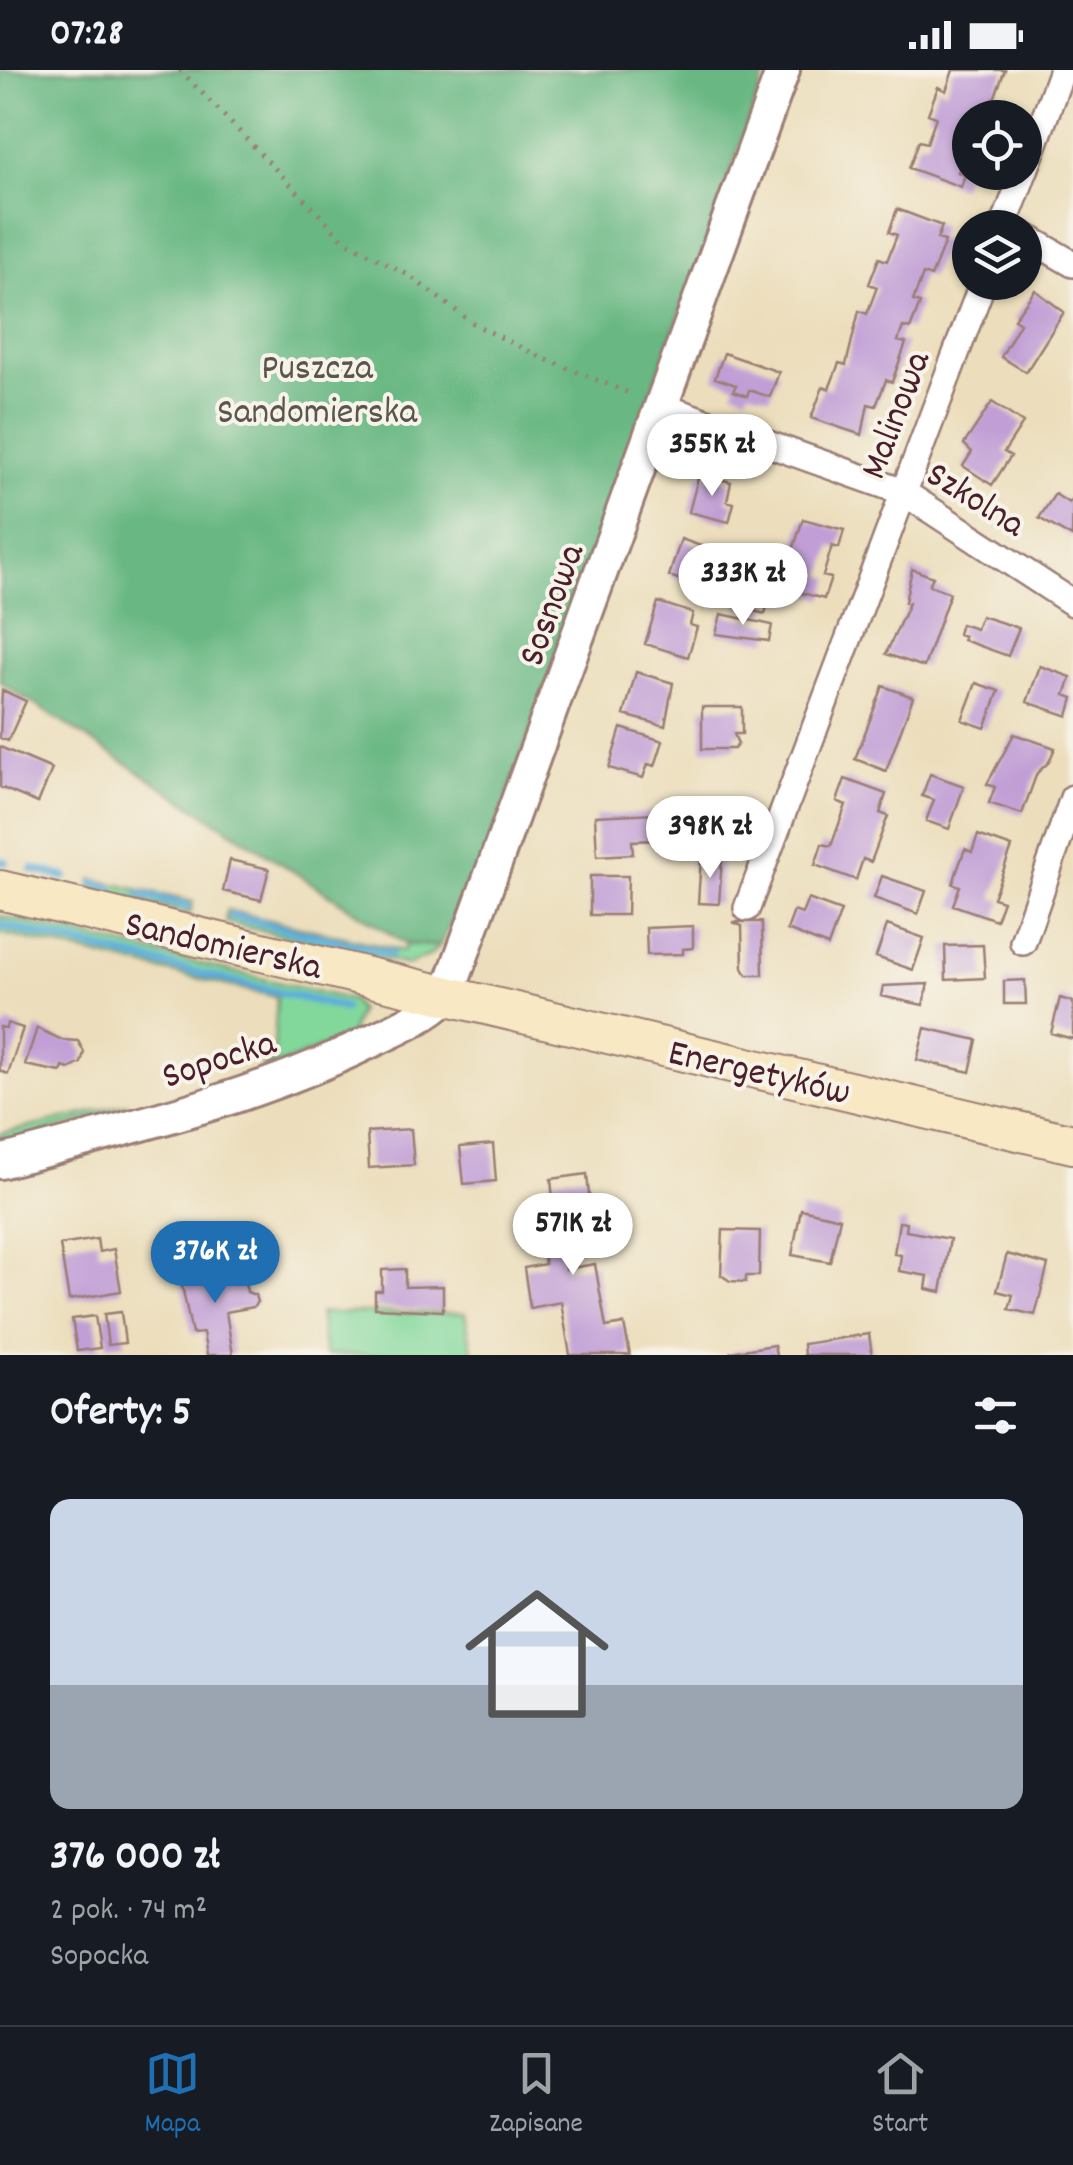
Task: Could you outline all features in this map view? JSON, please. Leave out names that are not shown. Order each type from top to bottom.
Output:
[{"type":"main road","name":"Sandomierska","points":[[0,890],[448,996]]},
{"type":"main road","name":"Energetyków","points":[[448,996],[1073,1144]]},
{"type":"street","name":"Sosnowa","points":[[448,996],[664,408],[783,70]]},
{"type":"street","points":[[1042,123],[1062,70]]},
{"type":"street","points":[[1042,247],[1073,264]]},
{"type":"street","name":"Malinowa","points":[[747,908],[975,300]]},
{"type":"street","name":"Szkolna","points":[[664,408],[903,492],[1073,603]]},
{"type":"street","points":[[1022,942],[1073,798]]},
{"type":"street","name":"Sopocka","points":[[0,1162],[284,1079],[416,1019],[448,996]]},
{"type":"path","points":[[180,70],[344,240],[408,274],[474,324],[540,357],[664,408]]},
{"type":"green space","name":"Puszcza Sandomierska","points":[[0,70],[767,70],[462,923],[452,921],[439,946],[406,944],[0,682]]},
{"type":"green space","points":[[92,879],[193,902],[190,914],[90,890]]},
{"type":"green space","points":[[227,910],[403,951],[406,944],[439,946],[429,956],[407,965],[225,922]]},
{"type":"green space","points":[[0,916],[352,1000],[359,1011],[349,1036],[267,1070],[261,1066],[273,1061],[277,997],[0,933]]},
{"type":"green space","points":[[127,1104],[126,1109],[0,1144],[0,1134]]},
{"type":"green space","points":[[319,1313],[465,1313],[473,1355],[325,1355]]},
{"type":"building","points":[[953,70],[1005,70],[994,100],[952,100],[952,184],[909,168],[919,141],[927,143],[936,117],[928,114],[938,87],[946,91]]},
{"type":"building","points":[[897,209],[942,226],[937,239],[945,241],[931,277],[923,274],[913,301],[920,303],[910,329],[903,327],[898,341],[906,343],[892,382],[886,380],[876,406],[868,404],[862,435],[811,418],[823,387],[829,389],[839,363],[846,365],[859,311],[867,314],[877,287],[869,284],[879,258],[887,261],[897,235],[889,232]]},
{"type":"building","points":[[1042,295],[1064,312],[1026,372],[1001,357],[1020,323],[1014,319],[1028,300],[1042,300]]},
{"type":"building","points":[[724,353],[779,372],[770,397],[749,390],[747,396],[733,391],[736,385],[715,378]]},
{"type":"building","points":[[992,402],[1023,423],[1004,452],[1011,456],[992,485],[963,466],[972,452],[964,444]]},
{"type":"building","points":[[699,474],[731,482],[727,501],[734,503],[729,522],[689,512]]},
{"type":"building","points":[[1055,494],[1069,503],[1073,498],[1072,537],[1039,518]]},
{"type":"building","points":[[803,519],[844,530],[839,548],[832,546],[823,576],[831,578],[824,599],[781,587]]},
{"type":"building","points":[[681,539],[715,551],[708,572],[716,575],[711,590],[669,576]]},
{"type":"building","points":[[912,569],[933,577],[929,585],[950,593],[924,667],[886,654],[909,603],[905,602]]},
{"type":"building","points":[[745,584],[758,587],[756,595],[769,598],[765,614],[738,607]]},
{"type":"building","points":[[658,602],[693,613],[690,625],[697,627],[688,657],[645,644]]},
{"type":"building","points":[[721,614],[772,625],[769,641],[716,634]]},
{"type":"building","points":[[981,616],[1019,628],[1008,656],[963,640],[964,636],[958,634],[961,624],[976,629]]},
{"type":"building","points":[[1040,666],[1071,677],[1065,695],[1073,698],[1068,716],[1027,702]]},
{"type":"building","points":[[636,672],[673,683],[665,726],[624,715]]},
{"type":"building","points":[[976,683],[999,691],[985,728],[962,720]]},
{"type":"building","points":[[883,686],[913,697],[886,771],[855,759]]},
{"type":"building","points":[[2,690],[26,701],[8,741],[0,738]]},
{"type":"building","points":[[702,707],[742,707],[742,734],[734,734],[738,744],[734,749],[702,749]]},
{"type":"building","points":[[621,728],[663,741],[655,766],[648,764],[643,778],[609,768]]},
{"type":"building","points":[[1014,734],[1055,748],[1049,762],[1037,773],[1022,814],[989,803],[995,787],[987,784]]},
{"type":"building","points":[[0,747],[52,769],[38,803],[0,787]]},
{"type":"building","points":[[930,774],[964,786],[949,829],[926,821],[934,800],[922,796]]},
{"type":"building","points":[[845,779],[886,794],[880,813],[888,816],[871,862],[863,859],[856,880],[815,865],[822,844],[831,846],[846,805],[837,801]]},
{"type":"building","points":[[719,806],[719,820],[731,820],[732,850],[665,853],[665,840],[700,838],[699,807]]},
{"type":"building","points":[[655,813],[656,840],[632,841],[633,854],[597,856],[595,816]]},
{"type":"building","points":[[978,835],[1012,847],[993,898],[1003,901],[996,920],[953,905],[960,886],[953,884],[958,868],[965,849],[972,852]]},
{"type":"building","points":[[701,857],[722,858],[719,904],[698,903]]},
{"type":"building","points":[[230,860],[269,869],[261,900],[223,891]]},
{"type":"building","points":[[590,876],[628,876],[627,915],[590,915]]},
{"type":"building","points":[[882,876],[926,891],[918,914],[874,898]]},
{"type":"building","points":[[808,899],[841,911],[828,946],[787,930],[794,911],[802,914]]},
{"type":"building","points":[[733,922],[762,922],[763,975],[747,975],[743,968],[742,926]]},
{"type":"building","points":[[887,925],[924,938],[913,970],[876,957]]},
{"type":"building","points":[[693,926],[693,948],[683,949],[683,954],[647,955],[646,928]]},
{"type":"building","points":[[983,945],[985,978],[946,980],[945,946]]},
{"type":"building","points":[[1025,980],[1026,1004],[1004,1004],[1004,981]]},
{"type":"building","points":[[928,984],[923,1005],[881,996],[883,986]]},
{"type":"building","points":[[1060,998],[1073,1002],[1073,1039],[1051,1033]]},
{"type":"building","points":[[7,1023],[23,1028],[8,1074],[0,1071],[0,1027],[6,1028]]},
{"type":"building","points":[[37,1028],[62,1040],[78,1041],[84,1052],[81,1063],[69,1069],[63,1067],[61,1072],[25,1065]]},
{"type":"building","points":[[925,1028],[977,1040],[970,1072],[917,1060]]},
{"type":"building","points":[[411,1129],[414,1165],[369,1168],[367,1132]]},
{"type":"building","points":[[493,1144],[496,1181],[464,1184],[460,1147]]},
{"type":"building","points":[[587,1174],[591,1218],[563,1223],[571,1261],[565,1262],[566,1269],[595,1264],[606,1327],[624,1324],[630,1355],[570,1355],[561,1302],[530,1308],[524,1268],[545,1264],[538,1224],[555,1221],[551,1179]]},
{"type":"building","points":[[801,1209],[840,1218],[830,1262],[792,1255]]},
{"type":"building","points":[[899,1222],[907,1223],[906,1231],[950,1239],[941,1292],[926,1289],[928,1276],[899,1271],[901,1255],[894,1254]]},
{"type":"building","points":[[723,1230],[760,1231],[759,1276],[746,1276],[746,1282],[730,1281],[721,1275]]},
{"type":"building","points":[[97,1239],[99,1252],[114,1249],[121,1291],[69,1300],[60,1245]]},
{"type":"building","points":[[1007,1254],[1048,1265],[1035,1315],[1009,1309],[1013,1295],[997,1291]]},
{"type":"building","points":[[231,1267],[238,1280],[244,1278],[247,1292],[255,1295],[257,1302],[253,1307],[226,1312],[233,1355],[207,1355],[203,1333],[192,1334],[180,1276]]},
{"type":"building","points":[[405,1269],[405,1287],[443,1286],[443,1311],[375,1308],[375,1291],[382,1291],[382,1270]]},
{"type":"building","points":[[121,1312],[125,1343],[108,1345],[104,1314]]},
{"type":"building","points":[[95,1316],[100,1348],[77,1351],[72,1319]]},
{"type":"building","points":[[869,1334],[872,1355],[804,1355],[803,1344]]},
{"type":"building","points":[[774,1345],[776,1355],[731,1352]]},
{"type":"waterway","points":[[0,861],[5,862]]},
{"type":"waterway","points":[[33,869],[65,877]]},
{"type":"waterway","points":[[94,883],[111,888]]},
{"type":"waterway","points":[[139,894],[187,906]]},
{"type":"waterway","points":[[232,916],[391,954]]},
{"type":"waterway","points":[[0,925],[344,1008]]}]
